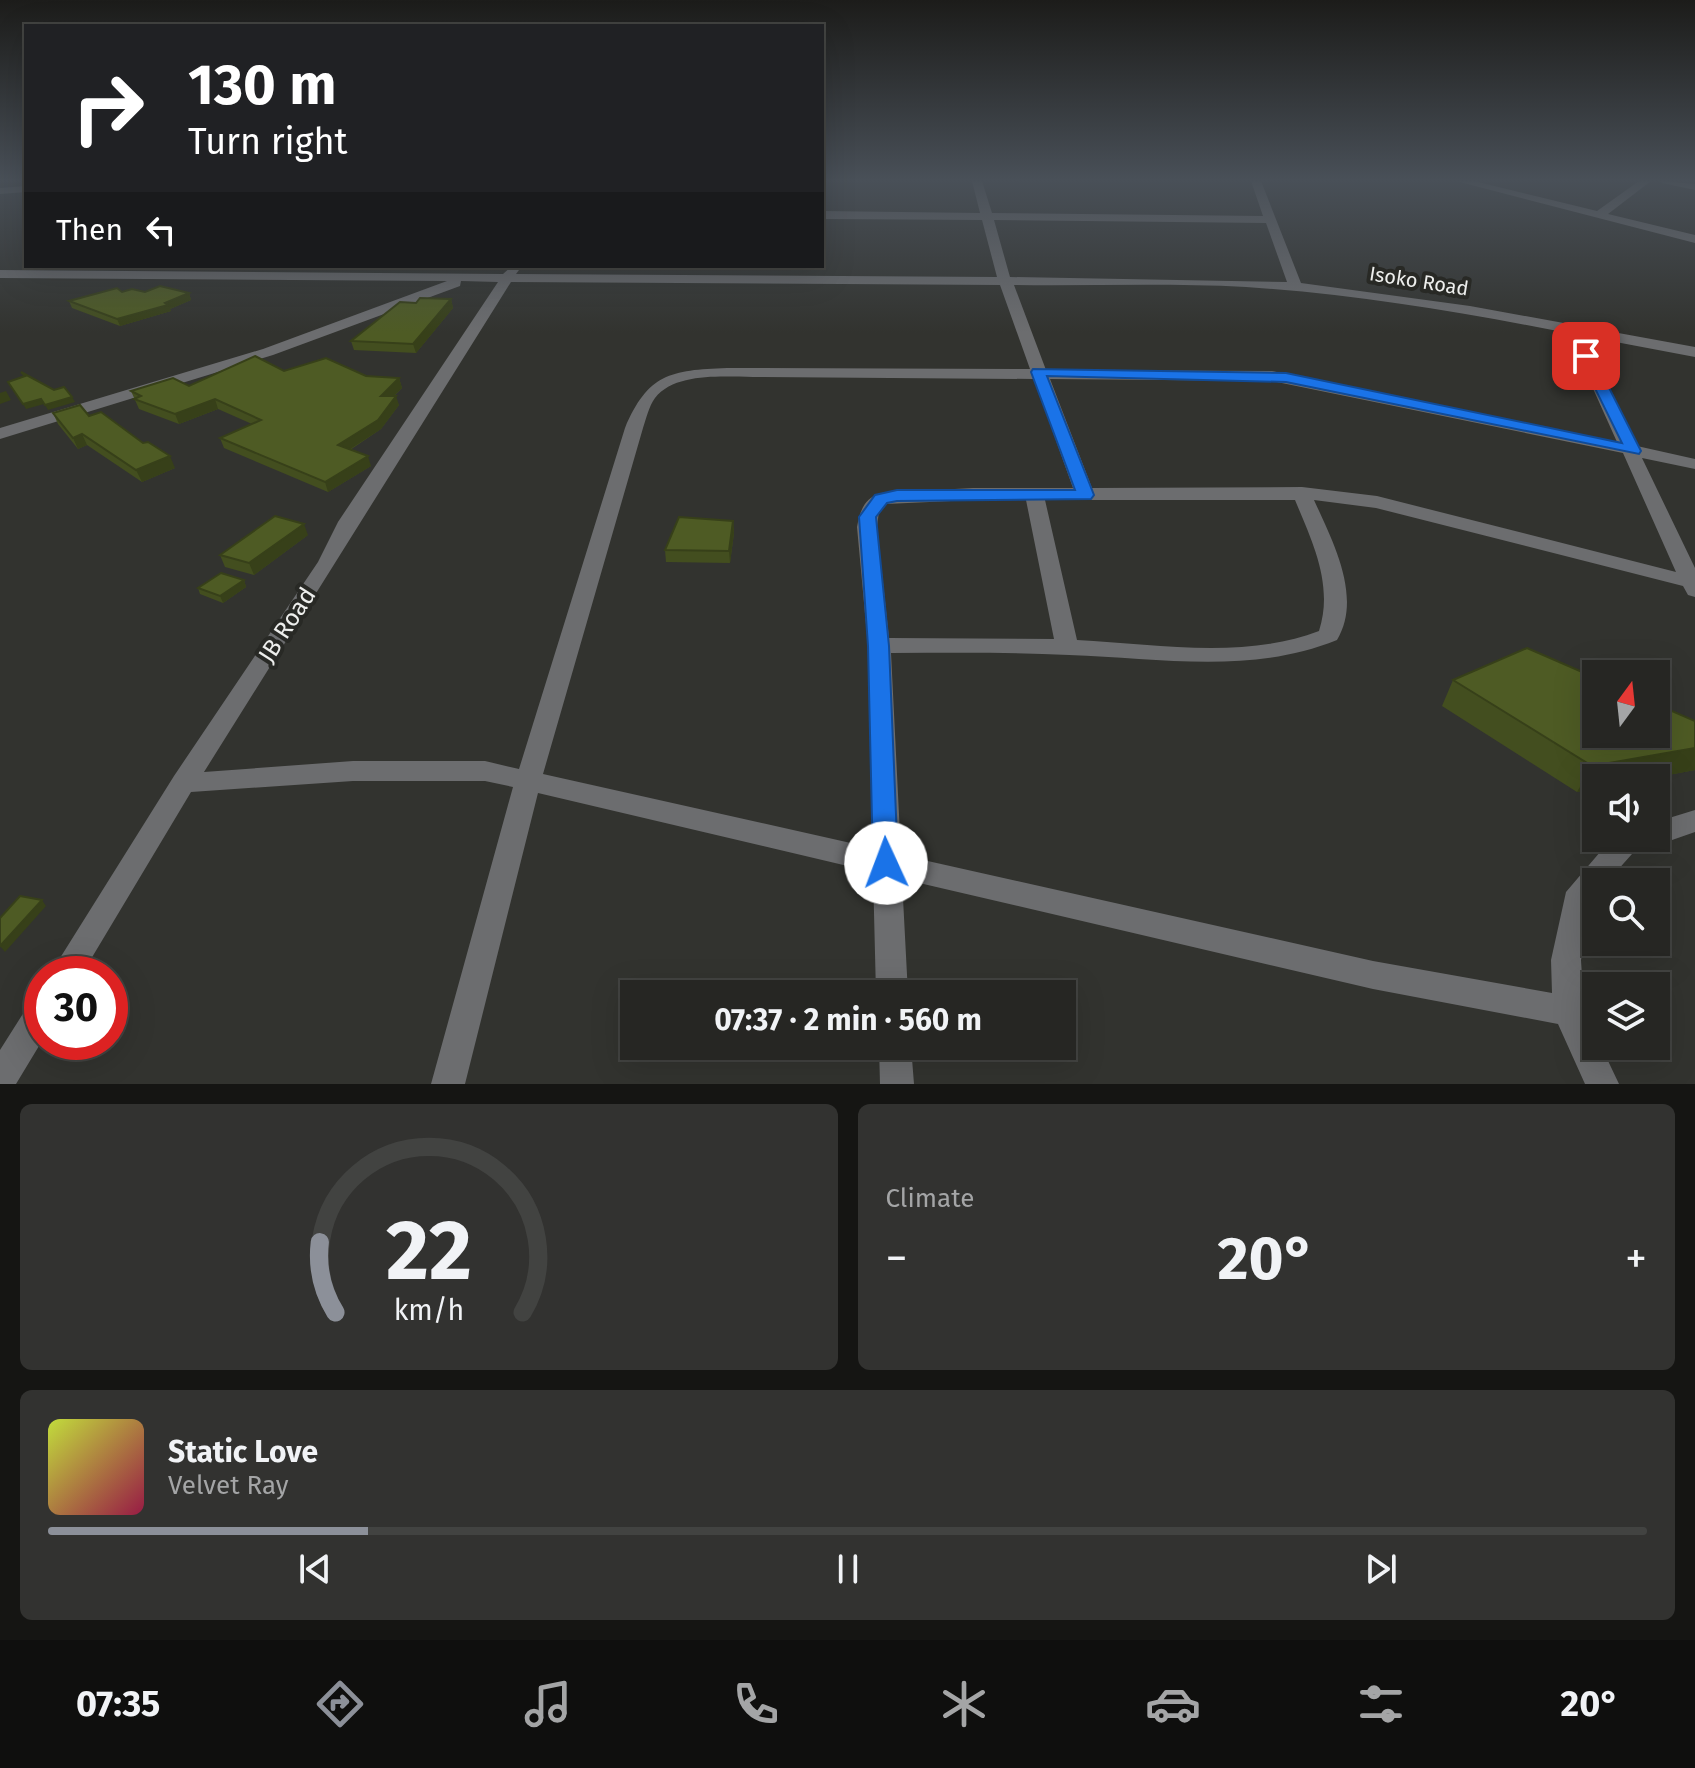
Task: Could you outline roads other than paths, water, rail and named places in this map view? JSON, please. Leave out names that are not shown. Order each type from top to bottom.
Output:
[{"type":"street","points":[[989,232],[1085,495]]},
{"type":"street","points":[[1277,232],[1295,285]]},
{"type":"street","points":[[1665,232],[1695,239]]},
{"type":"street","name":"Isoko Road","points":[[464,279],[511,271],[689,272],[1295,285],[1481,311],[1695,352]]},
{"type":"street","name":"JB Road","points":[[76,956],[183,783],[511,271]]},
{"type":"street","points":[[0,274],[381,272],[464,279]]},
{"type":"street","points":[[0,434],[306,340],[464,279]]},
{"type":"street","points":[[1574,330],[1694,585]]},
{"type":"street","points":[[448,1084],[529,778],[634,428],[650,394],[676,381],[717,374],[1038,372],[1286,377],[1695,464]]},
{"type":"street","points":[[891,980],[879,646],[867,527],[874,504],[897,496],[1302,493],[1377,502],[1694,585]]},
{"type":"street","points":[[879,646],[1258,652],[1295,648],[1329,635],[1337,606],[1333,577],[1302,493]]},
{"type":"street","points":[[1034,494],[1067,647]]},
{"type":"street","points":[[183,783],[353,771],[485,771],[529,778],[1373,975],[1568,1011]]},
{"type":"street","points":[[1670,829],[1695,821]]},
{"type":"street","points":[[1602,1084],[1568,1011],[1566,960],[1580,892],[1617,852]]},
{"type":"street","points":[[0,1080],[24,1041]]},
{"type":"street","points":[[896,1060],[897,1084]]}]
